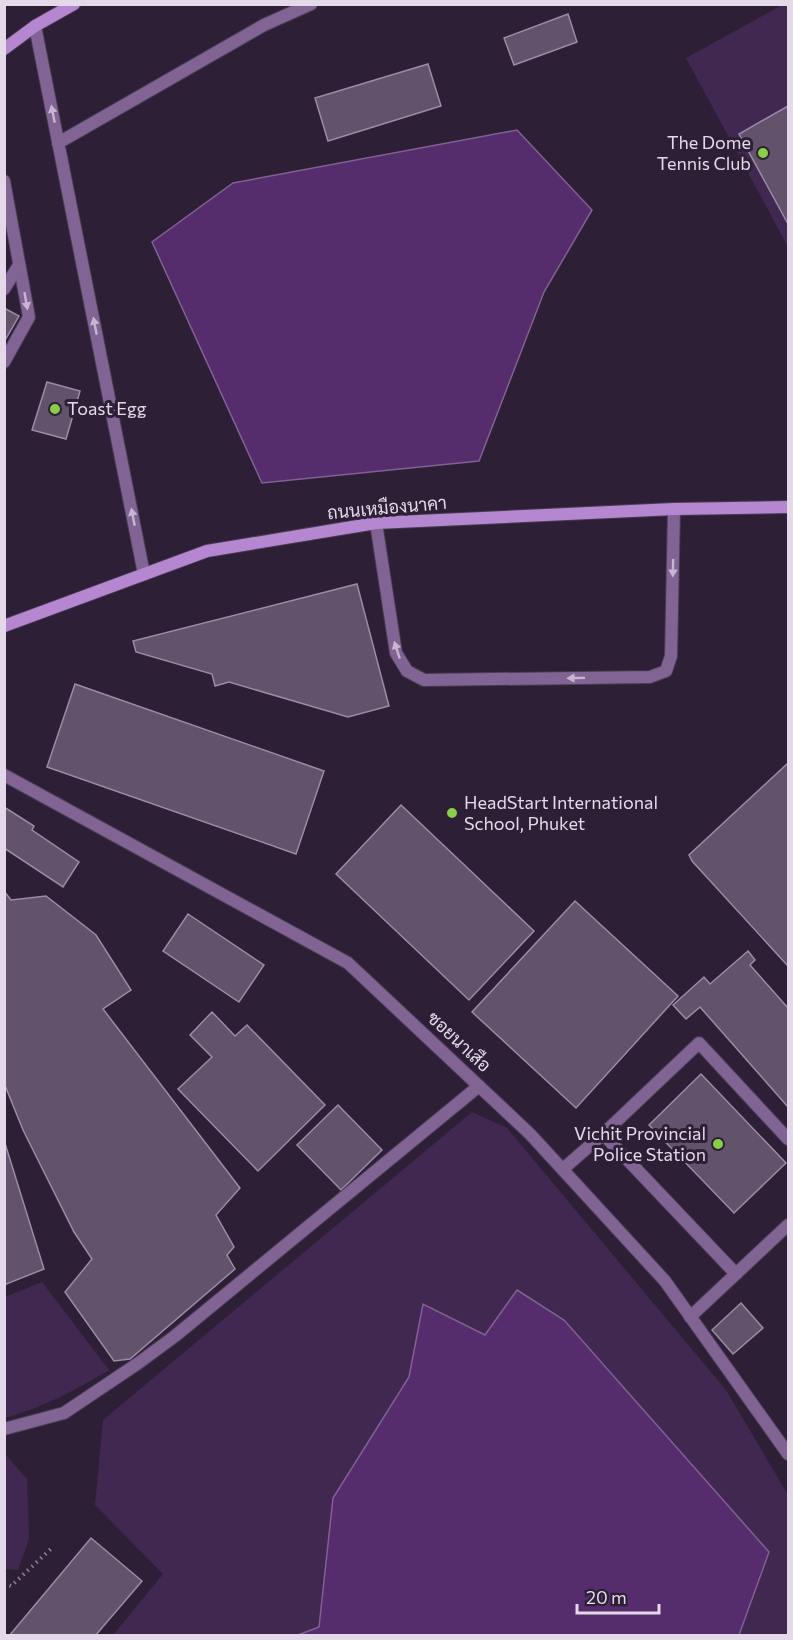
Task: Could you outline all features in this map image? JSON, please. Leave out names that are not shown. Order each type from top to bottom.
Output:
[{"type":"street","points":[[4,49],[35,26],[74,4]]},
{"type":"street","points":[[58,143],[264,25],[311,4]]},
{"type":"street","points":[[35,26],[144,574]]},
{"type":"street","points":[[4,181],[29,317],[4,362]]},
{"type":"street","points":[[4,234],[12,222]]},
{"type":"street","points":[[4,289],[20,265]]},
{"type":"street","name":"ถนนเหมืองนาคา","points":[[4,626],[207,551],[376,523],[674,509],[789,507]]},
{"type":"street","points":[[376,523],[396,653],[407,671],[424,680],[650,677],[666,671],[671,656],[674,509]]},
{"type":"street","name":"ซอยนาเสือ","points":[[4,775],[348,963],[530,1134],[665,1281],[789,1454]]},
{"type":"street","points":[[563,1170],[699,1043],[789,1139]]},
{"type":"street","points":[[4,1429],[64,1413],[137,1364],[175,1336],[479,1086]]},
{"type":"street","points":[[603,1134],[736,1274]]},
{"type":"street","points":[[690,1317],[789,1225]]},
{"type":"path","points":[[4,1583],[11,1586],[53,1547]]},
{"type":"shaded area","name":"The Dome Tennis Club","points":[[782,5],[788,5],[788,247],[686,58]]},
{"type":"shaded area","points":[[517,130],[592,210],[544,292],[479,461],[262,483],[152,242],[233,183]]},
{"type":"shaded area","points":[[472,1112],[507,1128],[726,1390],[788,1495],[788,1635],[739,1635],[769,1552],[485,1336],[423,1304],[409,1377],[333,1498],[319,1627],[298,1636],[113,1635],[163,1574],[95,1505],[103,1420]]},
{"type":"shaded area","points":[[42,1282],[109,1370],[58,1398],[5,1418],[5,1297]]},
{"type":"shaded area","points":[[517,1290],[564,1320],[769,1552],[739,1635],[298,1635],[319,1627],[333,1498],[409,1377],[423,1304],[485,1335]]},
{"type":"shaded area","points":[[4,1453],[27,1479],[29,1539],[18,1570],[5,1569]]},
{"type":"building","points":[[568,14],[577,42],[514,65],[504,38]]},
{"type":"building","points":[[428,64],[441,106],[328,141],[315,98]]},
{"type":"building","points":[[788,106],[788,224],[739,134]]},
{"type":"building","points":[[4,308],[19,316],[4,342]]},
{"type":"building","points":[[47,382],[80,391],[66,439],[32,430]]},
{"type":"building","points":[[357,584],[389,706],[348,717],[229,682],[215,686],[212,674],[136,652],[133,641]]},
{"type":"building","points":[[75,684],[324,771],[296,854],[47,767]]},
{"type":"building","points":[[788,763],[788,966],[689,855]]},
{"type":"building","points":[[401,805],[534,931],[469,1000],[336,874]]},
{"type":"building","points":[[4,807],[34,826],[32,830],[79,862],[63,887],[4,848]]},
{"type":"building","points":[[4,891],[11,900],[46,896],[96,935],[131,990],[103,1009],[240,1188],[216,1215],[234,1247],[227,1255],[235,1269],[130,1359],[114,1361],[65,1292],[92,1259],[74,1232],[23,1130],[4,1083]]},
{"type":"building","points":[[575,901],[678,996],[576,1108],[472,1012]]},
{"type":"building","points":[[188,914],[264,965],[239,1002],[163,951]]},
{"type":"building","points":[[748,951],[755,960],[750,965],[788,1008],[788,1107],[700,1007],[686,1019],[673,1005],[704,977],[710,984]]},
{"type":"building","points":[[212,1012],[235,1036],[247,1025],[325,1105],[258,1171],[178,1089],[212,1057],[190,1035]]},
{"type":"building","name":"Vichit Provincial Police Station","points":[[701,1074],[786,1163],[734,1213],[649,1125]]},
{"type":"building","points":[[338,1105],[382,1150],[341,1190],[297,1145]]},
{"type":"building","points":[[4,1140],[44,1269],[4,1285]]},
{"type":"building","points":[[741,1303],[763,1328],[733,1354],[712,1330]]},
{"type":"building","points":[[91,1538],[142,1581],[95,1636],[9,1636]]},
{"type":"place","name":"The Dome Tennis Club","points":[[763,153]]},
{"type":"place","name":"Toast Egg","points":[[55,409]]},
{"type":"place","name":"HeadStart International School, Phuket","points":[[452,813]]},
{"type":"place","name":"Vichit Provincial Police Station","points":[[718,1144]]}]
